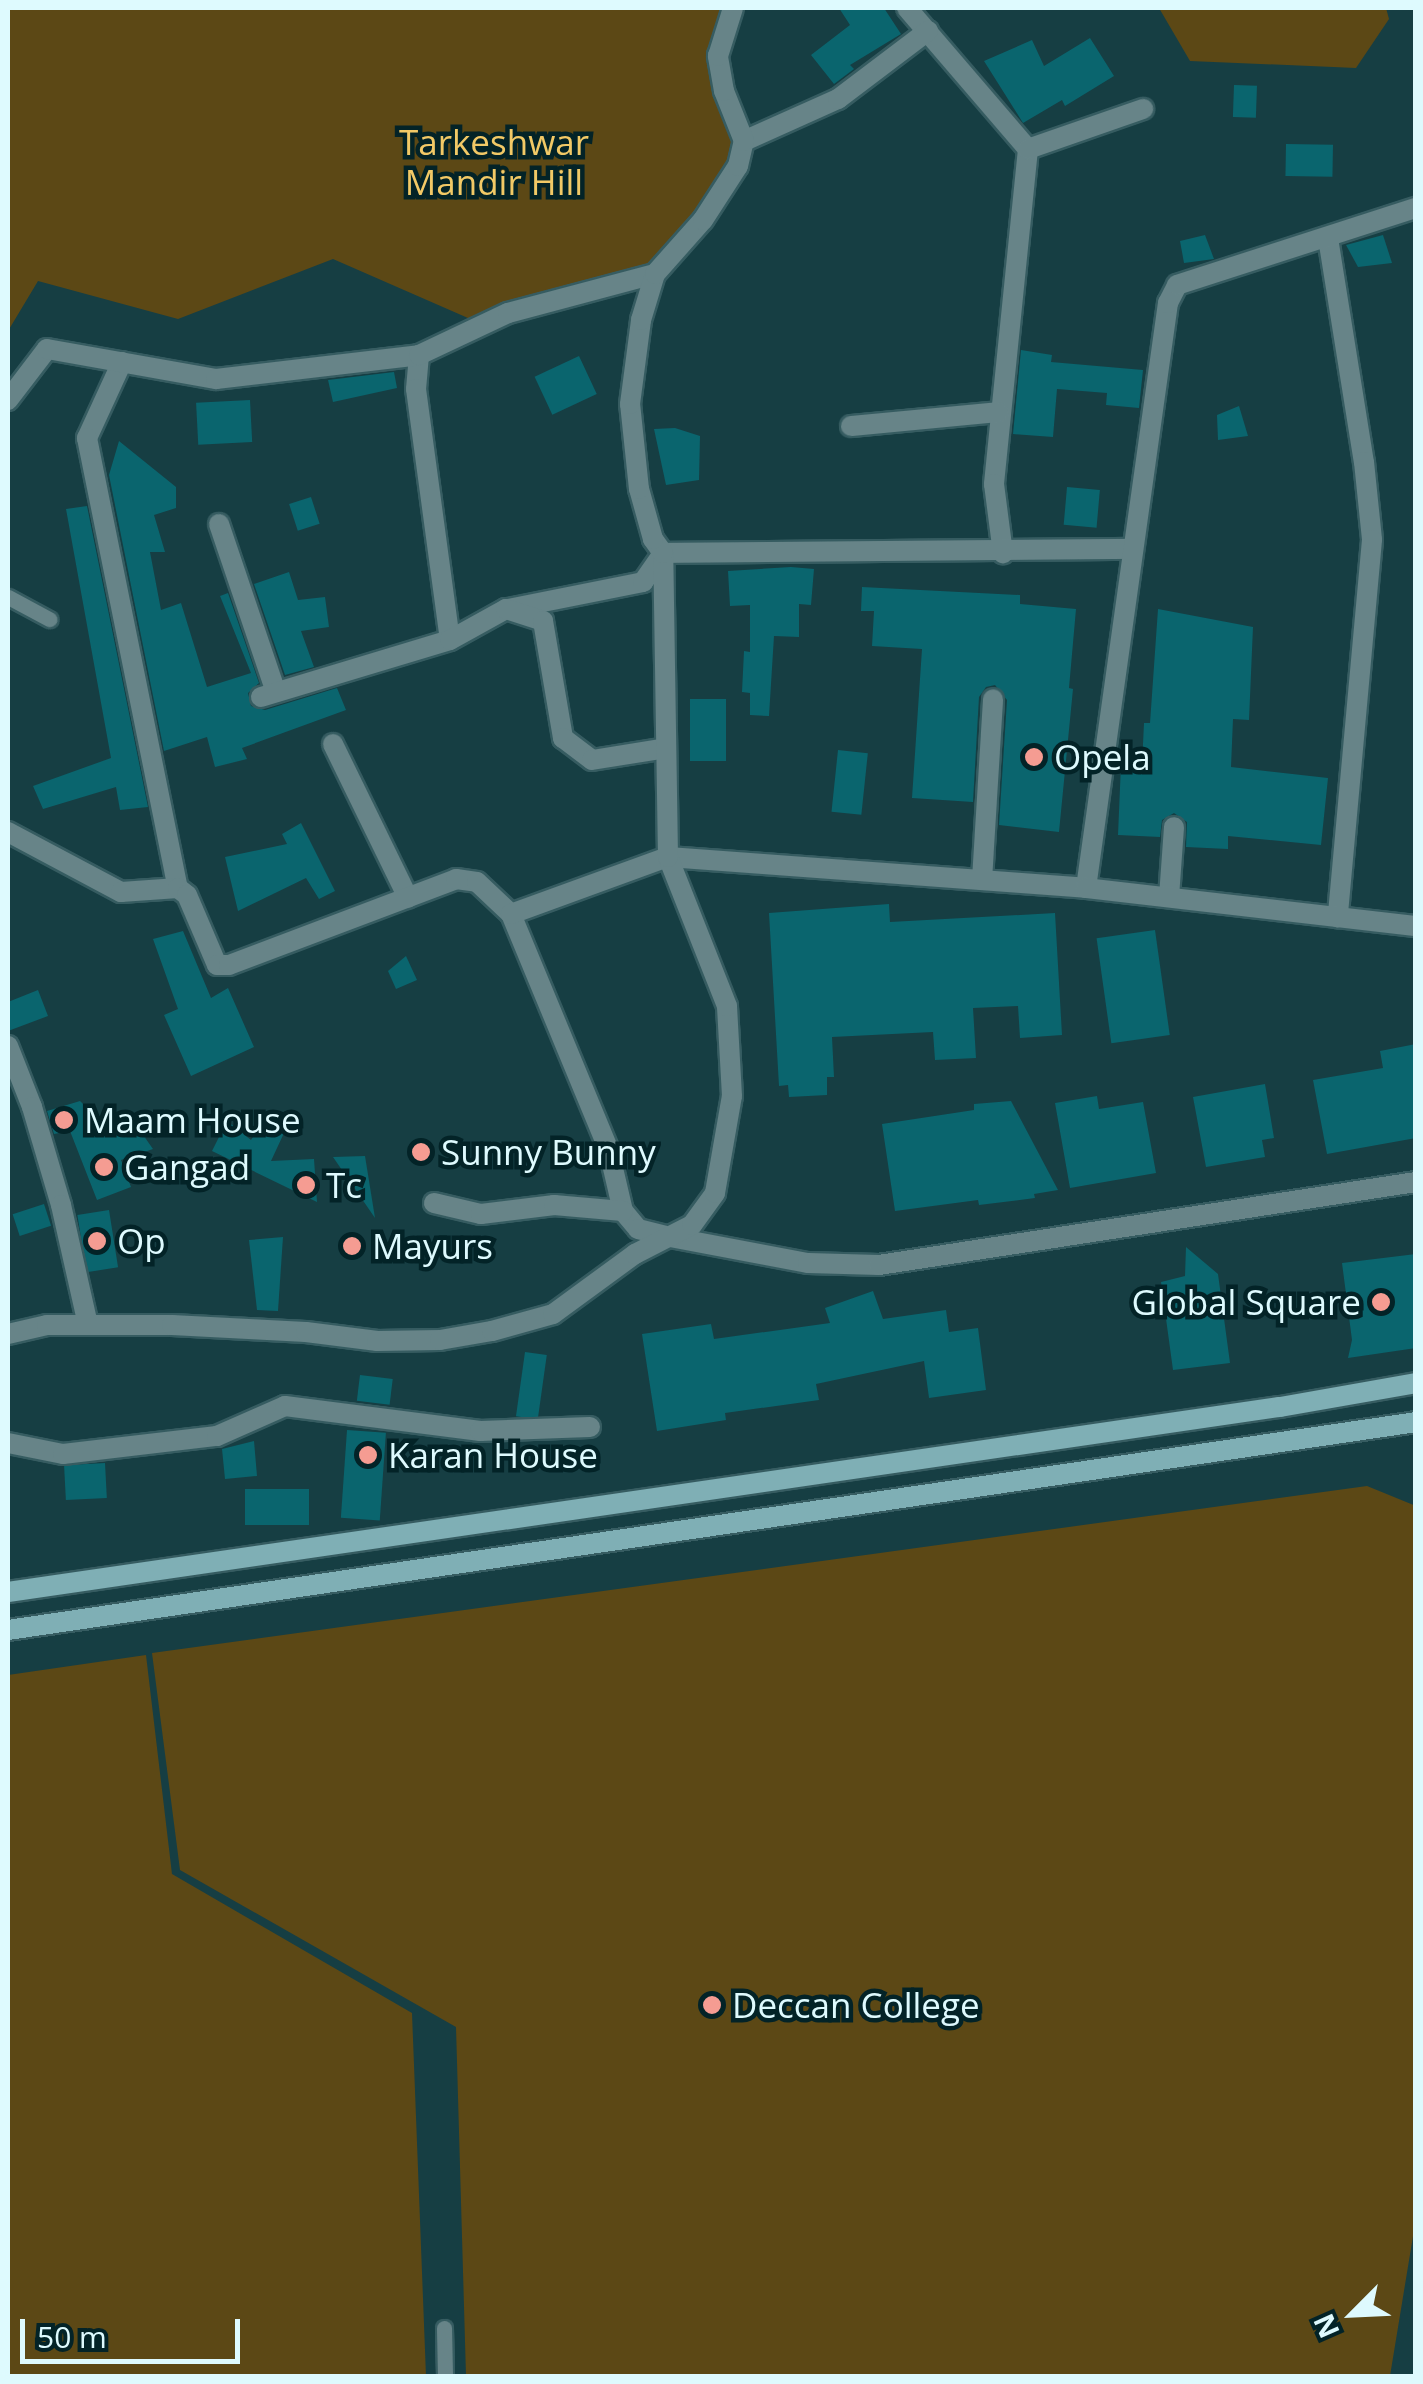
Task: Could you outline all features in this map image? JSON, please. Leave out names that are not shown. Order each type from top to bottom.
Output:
[{"type":"street","points":[[8,1334],[46,1325],[88,1325],[306,1332],[378,1342],[440,1340],[553,1314],[635,1254],[692,1224],[715,1194],[732,1096],[727,1006],[668,857],[663,553],[653,540],[638,489],[630,404],[641,320],[655,274],[703,220],[738,166],[744,142],[724,90],[718,56],[733,8]]},
{"type":"street","points":[[907,8],[1028,149],[998,412],[994,484],[1004,553]]},
{"type":"street","points":[[744,142],[838,99],[928,31]]},
{"type":"street","points":[[1028,149],[1143,109]]},
{"type":"street","points":[[1086,888],[1168,304],[1177,284],[1416,208]]},
{"type":"street","points":[[1328,238],[1364,462],[1372,540],[1338,917]]},
{"type":"street","points":[[8,400],[47,349],[216,378],[419,356],[508,313],[655,274]]},
{"type":"street","points":[[419,356],[416,388],[450,640]]},
{"type":"street","points":[[122,362],[87,438],[178,888],[187,895],[217,965],[229,965],[456,879],[477,882],[511,914],[608,1151],[623,1211],[638,1228],[670,1238],[808,1263],[879,1265],[1416,1182]]},
{"type":"street","points":[[851,426],[998,412]]},
{"type":"street","points":[[219,524],[269,695],[450,640],[506,610],[643,582],[663,553]]},
{"type":"street","points":[[663,553],[1132,549]]},
{"type":"street","points":[[506,610],[543,621],[563,738],[592,760],[666,748]]},
{"type":"street","points":[[982,880],[993,698]]},
{"type":"street","points":[[333,744],[408,898]]},
{"type":"street","points":[[1169,897],[1174,827]]},
{"type":"street","points":[[8,832],[120,892],[178,888]]},
{"type":"street","points":[[511,914],[668,857],[1086,888],[1416,926]]},
{"type":"street","points":[[8,1046],[32,1107],[88,1325]]},
{"type":"street","points":[[434,1203],[480,1214],[554,1204],[623,1211]]},
{"type":"street","points":[[8,1592],[1280,1407],[1416,1383]]},
{"type":"street","points":[[8,1443],[63,1454],[217,1436],[285,1406],[480,1432],[590,1427]]},
{"type":"street","points":[[8,1630],[1416,1422]]},
{"type":"lane","points":[[8,598],[49,619]]},
{"type":"lane","points":[[444,2328],[446,2376]]},
{"type":"green space","name":"Tarkeshwar Mandir Hill","points":[[8,8],[746,8],[718,56],[738,166],[641,278],[484,325],[333,259],[178,319],[38,281],[8,331]]},
{"type":"green space","points":[[1159,8],[1386,8],[1389,19],[1356,68],[1190,61]]},
{"type":"green space","name":"Deccan College","points":[[1367,1486],[1416,1506],[1416,2218],[1390,2376],[466,2376],[456,2027],[180,1870],[152,1653]]},
{"type":"green space","points":[[146,1655],[172,1874],[412,2013],[426,2376],[8,2376],[8,1675]]},
{"type":"building","points":[[839,8],[884,8],[901,34],[850,65],[854,69],[834,84],[811,55],[850,25]]},
{"type":"building","points":[[1090,38],[1114,76],[1065,106],[1062,100],[1023,123],[984,61],[1032,40],[1044,66]]},
{"type":"building","points":[[1234,85],[1257,86],[1256,118],[1233,117]]},
{"type":"building","points":[[1286,144],[1333,145],[1332,177],[1285,176]]},
{"type":"building","points":[[1205,235],[1214,259],[1184,263],[1180,241]]},
{"type":"building","points":[[1383,235],[1392,263],[1358,267],[1346,245]]},
{"type":"building","points":[[1021,350],[1052,355],[1051,362],[1143,370],[1139,408],[1106,405],[1107,393],[1057,389],[1053,437],[1013,434]]},
{"type":"building","points":[[579,356],[597,394],[552,415],[535,377]]},
{"type":"building","points":[[394,372],[397,388],[333,402],[328,380]]},
{"type":"building","points":[[250,400],[252,442],[198,445],[196,403]]},
{"type":"building","points":[[1239,406],[1248,436],[1218,440],[1217,415]]},
{"type":"building","points":[[675,428],[700,436],[699,480],[666,485],[654,429]]},
{"type":"building","points":[[119,441],[176,487],[176,508],[154,515],[165,552],[150,552],[161,610],[181,603],[207,687],[251,673],[220,596],[228,593],[259,683],[248,693],[251,706],[265,710],[337,688],[346,710],[242,748],[247,759],[215,767],[207,737],[164,751],[109,475]]},
{"type":"building","points":[[1067,487],[1100,490],[1097,528],[1064,525]]},
{"type":"building","points":[[311,497],[320,524],[298,531],[289,504]]},
{"type":"building","points":[[87,506],[148,807],[120,810],[116,787],[43,809],[33,786],[111,758],[66,509]]},
{"type":"building","points":[[814,569],[811,605],[799,604],[799,637],[774,636],[769,716],[750,715],[750,693],[742,692],[744,651],[750,652],[750,605],[730,606],[728,571]]},
{"type":"building","points":[[289,572],[298,600],[325,597],[329,627],[301,631],[314,667],[285,675],[254,584]]},
{"type":"building","points":[[862,587],[1020,595],[1020,604],[1076,609],[1069,688],[1073,689],[1059,832],[999,825],[1007,700],[995,685],[986,687],[979,697],[973,802],[912,798],[922,649],[872,646],[874,611],[861,611]]},
{"type":"building","points":[[1158,609],[1253,627],[1249,720],[1233,719],[1231,767],[1328,778],[1321,845],[1228,836],[1228,849],[1186,847],[1187,822],[1174,813],[1162,820],[1160,837],[1118,835],[1121,764],[1142,765],[1144,723],[1150,723]]},
{"type":"building","points":[[690,699],[726,699],[726,761],[690,761]]},
{"type":"building","points":[[838,750],[868,753],[861,815],[832,812]]},
{"type":"building","points":[[301,823],[335,891],[319,899],[306,878],[238,911],[225,857],[287,844],[282,834]]},
{"type":"building","points":[[889,904],[890,922],[1055,913],[1062,1035],[1020,1038],[1018,1006],[973,1008],[976,1058],[935,1060],[933,1032],[832,1037],[834,1077],[827,1077],[827,1095],[789,1097],[788,1085],[779,1086],[769,913]]},
{"type":"building","points":[[1155,930],[1170,1035],[1111,1043],[1097,938]]},
{"type":"building","points":[[183,931],[211,998],[228,988],[254,1047],[191,1076],[164,1015],[178,1009],[153,939]]},
{"type":"building","points":[[406,956],[417,980],[396,989],[388,971]]},
{"type":"building","points":[[38,990],[48,1016],[8,1031],[8,1002]]},
{"type":"building","points":[[1416,1044],[1416,1138],[1327,1154],[1313,1080],[1383,1068],[1380,1051]]},
{"type":"building","points":[[1265,1084],[1274,1138],[1262,1140],[1265,1157],[1206,1167],[1193,1097]]},
{"type":"building","points":[[1097,1096],[1099,1109],[1143,1102],[1156,1173],[1070,1188],[1055,1103]]},
{"type":"building","points":[[80,1101],[114,1134],[134,1122],[153,1149],[121,1160],[131,1187],[97,1200],[70,1131],[54,1134],[47,1111]]},
{"type":"building","points":[[1011,1101],[1058,1190],[1034,1194],[1035,1198],[979,1205],[978,1200],[895,1211],[882,1124],[974,1110],[974,1104]]},
{"type":"building","points":[[264,1120],[284,1133],[271,1161],[314,1159],[317,1202],[212,1151],[227,1121],[251,1140]]},
{"type":"building","points":[[365,1156],[375,1218],[333,1157]]},
{"type":"building","points":[[44,1204],[51,1226],[20,1236],[13,1214]]},
{"type":"building","name":"Op","points":[[109,1210],[118,1267],[86,1272],[77,1215]]},
{"type":"building","points":[[283,1237],[278,1311],[257,1310],[249,1240]]},
{"type":"building","points":[[1186,1247],[1218,1274],[1230,1363],[1173,1370],[1161,1282],[1185,1276]]},
{"type":"building","name":"Global Square","points":[[1416,1254],[1416,1348],[1348,1358],[1352,1340],[1342,1263]]},
{"type":"building","points":[[873,1291],[883,1319],[946,1310],[949,1332],[978,1328],[986,1390],[929,1398],[924,1361],[816,1384],[819,1400],[725,1413],[726,1420],[657,1431],[642,1334],[711,1324],[714,1339],[830,1323],[825,1308]]},
{"type":"building","points":[[525,1352],[547,1355],[538,1419],[516,1416]]},
{"type":"building","points":[[360,1375],[393,1379],[390,1405],[357,1401]]},
{"type":"building","points":[[347,1430],[386,1433],[380,1521],[341,1518]]},
{"type":"building","points":[[254,1441],[257,1476],[225,1479],[222,1449]]},
{"type":"building","points":[[105,1463],[107,1498],[66,1500],[64,1465]]},
{"type":"building","points":[[245,1489],[309,1489],[309,1525],[245,1525]]},
{"type":"place","name":"Opela","points":[[1034,757]]},
{"type":"place","name":"Maam House","points":[[64,1120]]},
{"type":"place","name":"Sunny Bunny","points":[[421,1152]]},
{"type":"place","name":"Gangad","points":[[104,1167]]},
{"type":"place","name":"Tc","points":[[306,1185]]},
{"type":"place","name":"Op","points":[[97,1241]]},
{"type":"place","name":"Mayurs","points":[[352,1246]]},
{"type":"place","name":"Global Square","points":[[1381,1302]]},
{"type":"place","name":"Karan House","points":[[368,1455]]},
{"type":"place","name":"Deccan College","points":[[712,2005]]}]
